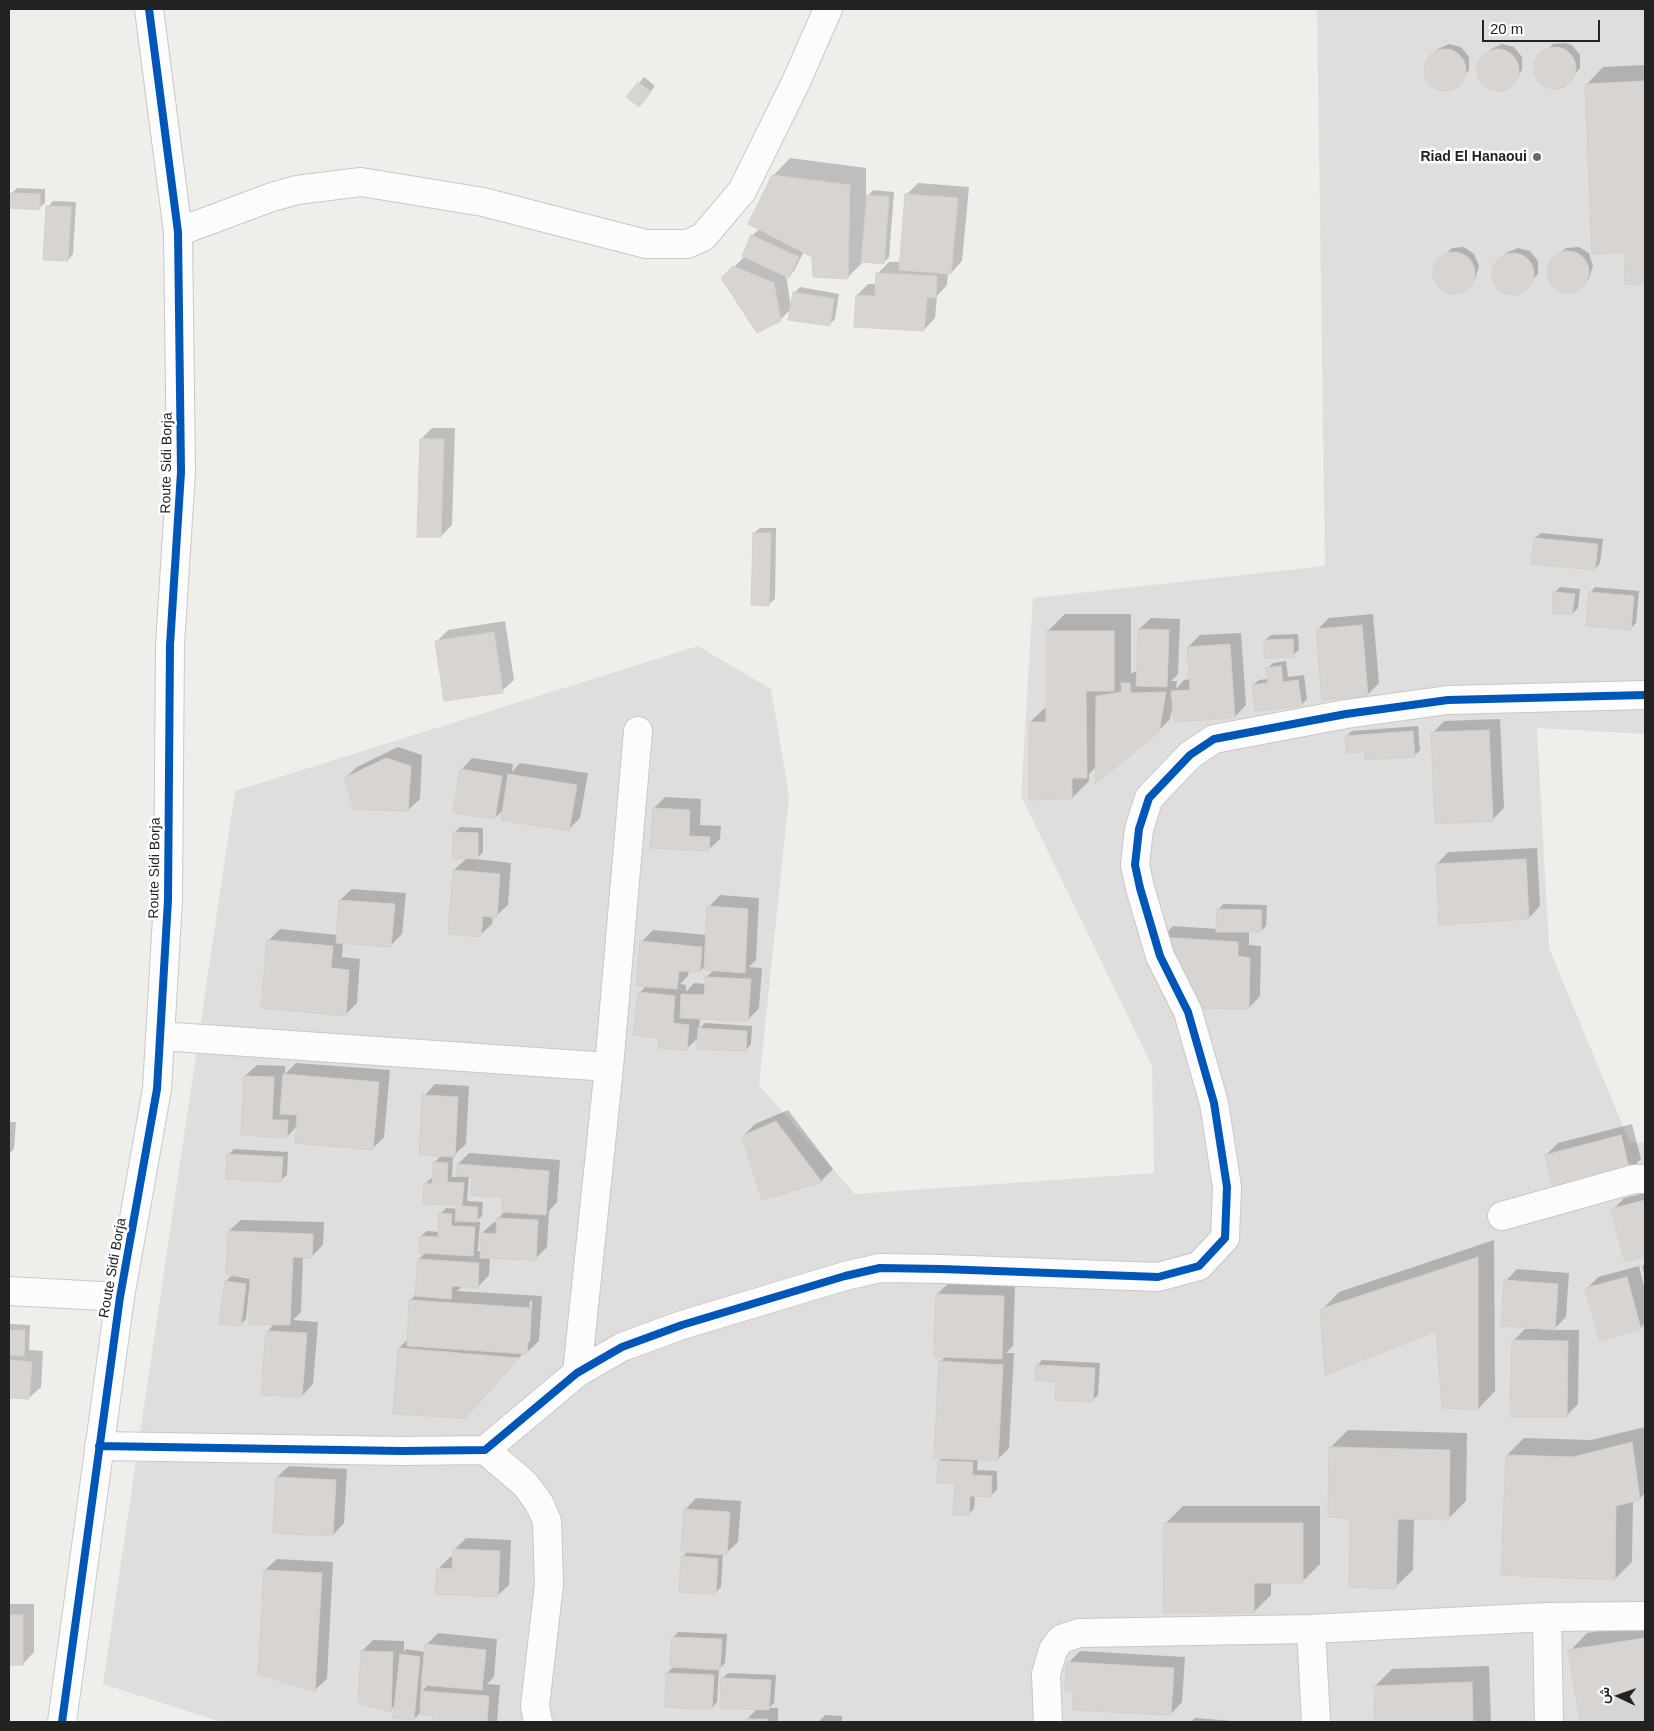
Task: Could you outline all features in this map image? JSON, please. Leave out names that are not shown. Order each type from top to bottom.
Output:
[{"type":"street","name":"Route Sidi Borja","points":[[62,1722],[120,1297],[157,1089],[168,900],[170,645],[181,472],[178,232],[149,9]]},
{"type":"street","points":[[178,232],[272,197],[297,190],[361,182],[483,202],[646,244],[687,244],[703,236],[742,191],[796,82],[828,9]]},
{"type":"street","points":[[99,1446],[402,1451],[485,1450],[577,1373],[622,1348],[682,1325],[845,1276],[880,1268],[1158,1277],[1199,1266],[1226,1238],[1227,1186],[1214,1103],[1188,1012],[1160,956],[1137,873],[1139,829],[1149,798],[1190,755],[1214,739],[1346,714],[1448,700],[1645,695]]},
{"type":"street","points":[[577,1373],[609,1067],[638,731]]},
{"type":"street","points":[[160,1036],[609,1067]]},
{"type":"street","points":[[1502,1216],[1634,1179],[1645,1179]]},
{"type":"street","points":[[9,1291],[120,1297]]},
{"type":"street","points":[[485,1450],[525,1484],[538,1503],[547,1522],[549,1584],[535,1706],[538,1722]]},
{"type":"street","points":[[1048,1722],[1046,1674],[1053,1650],[1061,1639],[1079,1633],[1311,1629],[1547,1617],[1645,1616]]},
{"type":"street","points":[[1547,1617],[1549,1722]]},
{"type":"street","points":[[1311,1629],[1316,1722]]},
{"type":"shaded area","points":[[1317,9],[1645,9],[1645,734],[1537,728],[1549,948],[1630,1143],[1645,1142],[1645,1722],[221,1722],[103,1684],[235,791],[698,646],[771,689],[789,796],[759,1085],[855,1194],[1154,1173],[1152,1066],[1021,796],[1033,598],[1325,566]]},
{"type":"building","points":[[1555,47],[1570,53],[1576,68],[1570,83],[1555,89],[1540,83],[1534,68],[1540,53]]},
{"type":"building","points":[[1445,49],[1460,55],[1466,70],[1460,85],[1445,91],[1430,85],[1424,70],[1430,55]]},
{"type":"building","points":[[1498,49],[1513,55],[1519,70],[1513,85],[1498,91],[1483,85],[1477,70],[1483,55]]},
{"type":"building","points":[[1645,81],[1645,284],[1625,284],[1624,252],[1592,254],[1585,84]]},
{"type":"building","points":[[638,82],[651,92],[639,107],[626,97]]},
{"type":"building","points":[[772,175],[850,185],[848,279],[813,277],[812,257],[748,224]]},
{"type":"building","points":[[10,193],[40,194],[40,210],[10,208]]},
{"type":"building","points":[[905,194],[958,198],[951,274],[899,270]]},
{"type":"building","points":[[867,195],[889,197],[884,264],[861,262]]},
{"type":"building","points":[[46,206],[71,207],[68,261],[43,260]]},
{"type":"building","points":[[751,235],[799,257],[789,278],[742,256]]},
{"type":"building","points":[[1568,251],[1583,257],[1589,272],[1583,287],[1568,293],[1553,287],[1547,272],[1553,257]]},
{"type":"building","points":[[1454,252],[1469,258],[1475,273],[1469,288],[1454,294],[1439,288],[1433,273],[1439,258]]},
{"type":"building","points":[[1513,253],[1528,259],[1534,274],[1528,289],[1513,295],[1498,289],[1492,274],[1498,259]]},
{"type":"building","points":[[733,266],[774,283],[781,321],[757,333],[721,278]]},
{"type":"building","points":[[876,273],[937,276],[936,298],[927,297],[924,331],[854,327],[856,295],[875,296]]},
{"type":"building","points":[[793,292],[834,299],[830,326],[788,320]]},
{"type":"building","points":[[420,439],[444,439],[441,537],[417,537]]},
{"type":"building","points":[[753,533],[771,533],[769,606],[751,605]]},
{"type":"building","points":[[1534,538],[1598,544],[1595,570],[1531,564]]},
{"type":"building","points":[[1553,592],[1575,594],[1572,615],[1552,613]]},
{"type":"building","points":[[1589,592],[1634,596],[1631,630],[1586,626]]},
{"type":"building","points":[[1362,625],[1368,696],[1322,700],[1316,629]]},
{"type":"building","points":[[1138,629],[1169,630],[1167,687],[1136,686]]},
{"type":"building","points":[[1046,631],[1114,631],[1114,691],[1086,691],[1087,778],[1072,778],[1072,799],[1029,800],[1029,722],[1046,722]]},
{"type":"building","points":[[494,632],[503,693],[444,701],[435,641]]},
{"type":"building","points":[[1293,639],[1294,657],[1264,658],[1264,640]]},
{"type":"building","points":[[1230,644],[1235,718],[1174,722],[1171,691],[1190,690],[1187,647]]},
{"type":"building","points":[[1281,666],[1283,682],[1298,680],[1302,706],[1255,711],[1252,685],[1268,683],[1266,668]]},
{"type":"building","points":[[1121,683],[1130,683],[1131,693],[1166,692],[1159,732],[1095,784],[1096,696],[1122,692]]},
{"type":"building","points":[[1489,730],[1493,821],[1435,824],[1431,732]]},
{"type":"building","points":[[1413,731],[1415,757],[1365,760],[1364,752],[1347,753],[1345,736]]},
{"type":"building","points":[[386,758],[411,766],[408,811],[354,809],[344,778]]},
{"type":"building","points":[[460,769],[502,776],[495,819],[453,813]]},
{"type":"building","points":[[508,774],[577,785],[569,831],[501,820]]},
{"type":"building","points":[[653,808],[690,810],[689,836],[710,837],[709,851],[650,848]]},
{"type":"building","points":[[453,832],[478,833],[478,859],[452,858]]},
{"type":"building","points":[[1526,859],[1529,919],[1439,925],[1436,864]]},
{"type":"building","points":[[453,870],[500,874],[497,918],[483,916],[481,937],[448,934]]},
{"type":"building","points":[[339,900],[395,904],[391,947],[336,943]]},
{"type":"building","points":[[707,906],[748,909],[745,973],[704,970]]},
{"type":"building","points":[[1217,909],[1262,910],[1261,932],[1216,932]]},
{"type":"building","points":[[1160,937],[1238,942],[1238,956],[1250,958],[1249,1009],[1194,1008]]},
{"type":"building","points":[[267,940],[333,946],[331,968],[349,970],[346,1016],[261,1008]]},
{"type":"building","points":[[640,941],[702,947],[700,972],[679,971],[677,989],[636,986]]},
{"type":"building","points":[[705,977],[751,979],[748,1021],[680,1018],[681,994],[704,995]]},
{"type":"building","points":[[638,992],[675,996],[673,1023],[689,1025],[687,1050],[658,1048],[659,1038],[633,1035]]},
{"type":"building","points":[[698,1028],[747,1031],[746,1051],[697,1049]]},
{"type":"building","points":[[283,1074],[379,1082],[373,1150],[295,1143],[297,1115],[280,1114]]},
{"type":"building","points":[[244,1076],[274,1077],[272,1120],[288,1120],[287,1138],[241,1135]]},
{"type":"building","points":[[422,1095],[458,1097],[455,1157],[419,1155]]},
{"type":"building","points":[[776,1121],[822,1182],[762,1200],[742,1136]]},
{"type":"building","points":[[1621,1135],[1630,1172],[1554,1192],[1545,1155]]},
{"type":"building","points":[[227,1154],[283,1157],[281,1182],[226,1179]]},
{"type":"building","points":[[433,1162],[448,1163],[447,1182],[464,1183],[462,1206],[478,1207],[477,1222],[455,1221],[456,1205],[423,1204],[424,1183],[432,1184]]},
{"type":"building","points":[[457,1164],[549,1171],[546,1215],[502,1212],[503,1197],[471,1195],[472,1177],[456,1176]]},
{"type":"building","points":[[1645,1200],[1645,1256],[1625,1262],[1611,1209]]},
{"type":"building","points":[[439,1213],[452,1214],[451,1226],[475,1227],[473,1256],[419,1253],[420,1236],[438,1237]]},
{"type":"building","points":[[497,1218],[538,1220],[536,1260],[480,1258],[481,1233],[496,1234]]},
{"type":"building","points":[[228,1231],[313,1234],[312,1258],[293,1257],[290,1325],[249,1324],[250,1276],[226,1275]]},
{"type":"building","points":[[1478,1257],[1478,1410],[1442,1408],[1436,1331],[1325,1375],[1320,1309]]},
{"type":"building","points":[[418,1259],[479,1263],[478,1288],[452,1286],[451,1299],[415,1296]]},
{"type":"building","points":[[1627,1277],[1641,1329],[1600,1341],[1585,1288]]},
{"type":"building","points":[[1504,1280],[1558,1284],[1555,1330],[1501,1326]]},
{"type":"building","points":[[225,1281],[246,1284],[241,1326],[219,1324]]},
{"type":"building","points":[[936,1294],[1004,1296],[1002,1359],[934,1357]]},
{"type":"building","points":[[409,1300],[531,1308],[527,1354],[407,1346]]},
{"type":"building","points":[[9,1330],[25,1330],[24,1356],[9,1355]]},
{"type":"building","points":[[266,1331],[307,1333],[302,1397],[261,1395]]},
{"type":"building","points":[[1512,1340],[1568,1341],[1567,1417],[1510,1417]]},
{"type":"building","points":[[398,1348],[519,1358],[465,1418],[393,1414]]},
{"type":"building","points":[[9,1360],[32,1362],[29,1399],[9,1398]]},
{"type":"building","points":[[939,1361],[1003,1365],[998,1461],[934,1458]]},
{"type":"building","points":[[1036,1365],[1095,1368],[1093,1402],[1055,1400],[1056,1382],[1035,1380]]},
{"type":"building","points":[[1632,1442],[1640,1500],[1616,1506],[1615,1580],[1501,1575],[1506,1455],[1573,1457]]},
{"type":"building","points":[[1329,1447],[1450,1450],[1449,1520],[1398,1519],[1396,1589],[1349,1587],[1350,1518],[1328,1517]]},
{"type":"building","points":[[938,1461],[973,1462],[972,1475],[992,1476],[991,1497],[970,1496],[969,1515],[953,1515],[955,1484],[937,1483]]},
{"type":"building","points":[[276,1477],[336,1480],[333,1536],[273,1533]]},
{"type":"building","points":[[684,1509],[730,1512],[727,1555],[681,1552]]},
{"type":"building","points":[[1164,1523],[1303,1523],[1303,1583],[1254,1583],[1254,1613],[1163,1613]]},
{"type":"building","points":[[453,1549],[500,1551],[498,1597],[435,1594],[437,1568],[452,1569]]},
{"type":"building","points":[[681,1556],[718,1559],[716,1594],[679,1592]]},
{"type":"building","points":[[264,1570],[322,1573],[315,1692],[258,1674]]},
{"type":"building","points":[[9,1615],[23,1615],[23,1665],[9,1665]]},
{"type":"building","points":[[672,1637],[722,1639],[720,1670],[670,1667]]},
{"type":"building","points":[[1645,1638],[1645,1722],[1580,1722],[1568,1650]]},
{"type":"building","points":[[425,1644],[486,1650],[482,1690],[421,1685]]},
{"type":"building","points":[[361,1651],[393,1652],[391,1712],[358,1703]]},
{"type":"building","points":[[400,1654],[420,1657],[414,1720],[393,1718]]},
{"type":"building","points":[[1067,1662],[1174,1668],[1171,1715],[1072,1710],[1073,1691],[1065,1690]]},
{"type":"building","points":[[666,1673],[714,1675],[712,1709],[665,1707]]},
{"type":"building","points":[[721,1678],[771,1680],[769,1710],[720,1708]]},
{"type":"building","points":[[1472,1682],[1473,1722],[1375,1722],[1374,1686]]},
{"type":"building","points":[[421,1691],[489,1696],[487,1722],[431,1722],[433,1715],[420,1714]]},
{"type":"building","points":[[746,1719],[767,1719],[767,1722],[746,1722]]},
{"type":"cycle path","points":[[62,1722],[120,1297],[157,1089],[168,900],[170,645],[181,472],[178,232],[149,9]]},
{"type":"cycle path","points":[[99,1446],[402,1451],[485,1450],[577,1373],[622,1347],[682,1325],[845,1276],[880,1268],[1158,1277],[1199,1266],[1225,1238],[1227,1187],[1214,1103],[1188,1012],[1160,956],[1135,865],[1139,829],[1149,798],[1190,755],[1214,739],[1346,714],[1448,700],[1645,695]]},
{"type":"place","name":"Riad El Hanaoui","points":[[1537,157]]}]
